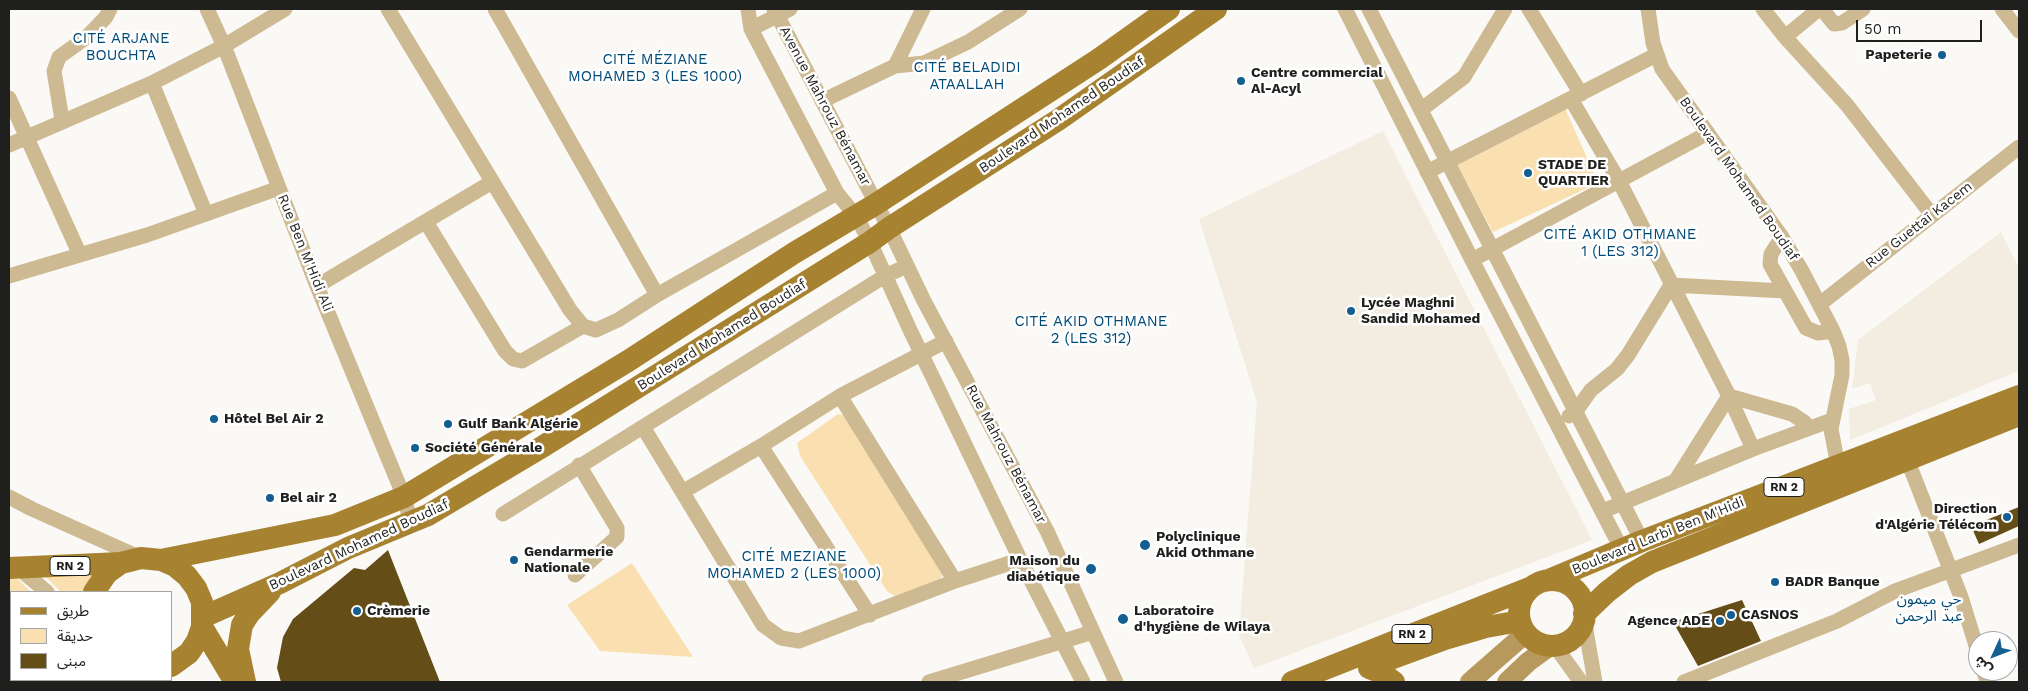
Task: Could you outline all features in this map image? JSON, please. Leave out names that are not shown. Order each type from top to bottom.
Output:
[{"type":"main road","name":"Boulevard Mohamed Boudiaf","points":[[141,560],[335,524],[404,498],[628,361],[794,254],[876,204],[1099,59],[1169,9]]},
{"type":"main road","name":"Boulevard Mohamed Boudiaf","points":[[202,622],[348,548],[428,515],[550,442],[870,242],[1058,120],[1216,9]]},
{"type":"main road","name":"Boulevard Larbi Ben M'Hidi","points":[[1292,682],[1632,546],[2019,396]]},
{"type":"main road","name":"Boulevard Larbi Ben M'Hidi","points":[[1584,616],[1607,592],[1629,575],[1652,562],[2019,415]]},
{"type":"main road","points":[[1632,546],[1652,562]]},
{"type":"main road","points":[[95,591],[107,573],[141,560],[175,566],[192,582],[202,602],[202,622],[197,641],[189,653],[172,665]]},
{"type":"main road","name":"RN 2","points":[[12,565],[66,566],[141,560]]},
{"type":"main road","points":[[1507,682],[1528,662],[1577,634],[1584,616],[1583,603],[1578,593],[1560,581],[1540,583],[1525,593],[1520,602],[1523,627],[1541,644],[1553,646]]},
{"type":"main road","points":[[245,682],[238,649],[242,624],[258,604],[280,583]]},
{"type":"main road","points":[[202,622],[235,682]]},
{"type":"main road","name":"RN 2","points":[[1333,682],[1445,639],[1486,627],[1523,627]]},
{"type":"main road","points":[[1470,682],[1523,627]]},
{"type":"main road","points":[[1369,668],[1382,673],[1394,682]]},
{"type":"street","points":[[62,120],[54,71],[59,57],[87,36],[106,17],[110,9]]},
{"type":"street","name":"Rue Ben M'Hidi Ali","points":[[207,9],[224,46],[317,286],[404,498],[411,523]]},
{"type":"street","points":[[9,145],[62,120],[152,83],[224,46],[285,9]]},
{"type":"street","points":[[388,9],[570,310],[583,326],[596,330],[618,320],[657,295],[837,193]]},
{"type":"street","points":[[495,9],[657,295]]},
{"type":"street","name":"Avenue Mahrouz Bénamar","points":[[748,9],[751,29],[837,193],[856,216],[870,242]]},
{"type":"street","points":[[894,66],[923,9]]},
{"type":"street","points":[[822,101],[894,66],[924,63],[968,42],[1020,9]]},
{"type":"street","points":[[1345,9],[1472,260],[1603,511],[1632,546]]},
{"type":"street","points":[[1369,9],[1623,502],[1632,546]]},
{"type":"street","points":[[1422,109],[1464,77],[1505,9]]},
{"type":"street","points":[[1529,9],[1576,96],[1729,396],[1753,449]]},
{"type":"street","name":"Boulevard Mohamed Boudiaf","points":[[1648,9],[1656,55],[1662,68],[1782,238],[1820,304],[1840,346],[1842,375],[1831,429],[1838,466]]},
{"type":"street","points":[[1763,9],[1785,37],[1847,105],[1932,215]]},
{"type":"street","points":[[1785,37],[1820,9],[1834,24],[1842,23],[1863,9]]},
{"type":"street","points":[[2002,9],[2019,31]]},
{"type":"street","points":[[751,29],[780,11]]},
{"type":"street","name":"Avenue Mahrouz Bénamar","points":[[780,11],[822,101],[889,228]]},
{"type":"street","points":[[1427,172],[1656,55]]},
{"type":"street","points":[[152,83],[206,214]]},
{"type":"street","points":[[9,98],[80,255]]},
{"type":"street","points":[[1472,260],[1708,133]]},
{"type":"street","name":"Rue Guettaï Kacem","points":[[1820,304],[2019,147]]},
{"type":"street","points":[[317,286],[492,182]]},
{"type":"street","points":[[9,276],[147,235],[278,188]]},
{"type":"street","points":[[426,222],[505,351],[513,358],[522,361],[583,326]]},
{"type":"street","name":"Rue Mahrouz Bénamar","points":[[889,228],[907,266],[1047,532],[1116,682]]},
{"type":"street","points":[[1782,238],[1772,251],[1770,264],[1784,291],[1809,331],[1818,333],[1833,331]]},
{"type":"street","points":[[870,242],[1020,559],[1083,682]]},
{"type":"street","points":[[503,514],[885,276],[907,266]]},
{"type":"street","points":[[1671,285],[1784,291]]},
{"type":"street","points":[[1557,421],[1576,410],[1591,390],[1617,369],[1628,355],[1671,285]]},
{"type":"street","points":[[684,491],[762,446],[840,396],[946,340]]},
{"type":"street","points":[[1545,399],[1565,389],[1591,390]]},
{"type":"street","points":[[840,396],[955,581]]},
{"type":"street","points":[[1729,396],[1792,414],[1808,427]]},
{"type":"street","points":[[1676,480],[1729,396]]},
{"type":"street","points":[[1603,511],[1808,427],[1832,420]]},
{"type":"street","points":[[644,427],[763,625],[781,638],[799,641],[955,581],[1010,563]]},
{"type":"street","points":[[762,446],[870,615]]},
{"type":"street","points":[[1907,459],[1961,597],[1972,631]]},
{"type":"street","points":[[575,575],[617,537],[617,528],[579,465]]},
{"type":"street","points":[[9,497],[141,560]]},
{"type":"street","points":[[1684,682],[1837,621],[1895,591],[1951,572],[2019,545]]},
{"type":"street","points":[[12,565],[46,591]]},
{"type":"street","points":[[1584,616],[1595,682]]},
{"type":"street","points":[[930,682],[1093,632]]},
{"type":"street","points":[[1553,646],[1581,682]]},
{"type":"shaded area","name":"Lycée Maghni Sandid Mohamed","points":[[1383,131],[1592,540],[1254,668],[1239,635],[1257,402],[1199,219]]},
{"type":"shaded area","points":[[2001,232],[2019,268],[2019,371],[1850,440],[1849,409],[1876,400],[1870,383],[1852,389],[1858,340]]},
{"type":"green space","name":"STADE DE QUARTIER","points":[[1565,108],[1598,183],[1493,232],[1456,163]]},
{"type":"green space","points":[[838,414],[848,416],[945,569],[941,578],[896,597],[887,591],[800,456],[797,443]]},
{"type":"green space","points":[[632,563],[693,657],[600,651],[567,605]]},
{"type":"green space","points":[[45,576],[99,576],[92,591],[60,591]]},
{"type":"green space","points":[[9,578],[18,579],[30,591],[10,591],[9,605]]},
{"type":"building","name":"Direction d'Algérie Télécom","points":[[2019,507],[2019,526],[1979,544],[1971,526]]},
{"type":"building","name":"Crèmerie","points":[[388,550],[440,682],[281,682],[277,668],[283,637],[293,619],[354,568],[365,570]]},
{"type":"building","points":[[1742,600],[1761,641],[1698,666],[1673,622]]},
{"type":"place","name":"Papeterie","points":[[1942,55]]},
{"type":"place","name":"Centre commercial Al-Acyl","points":[[1241,81]]},
{"type":"place","name":"STADE DE QUARTIER","points":[[1528,173]]},
{"type":"place","name":"Lycée Maghni Sandid Mohamed","points":[[1351,311]]},
{"type":"place","name":"Hôtel Bel Air 2","points":[[214,419]]},
{"type":"place","name":"Gulf Bank Algérie","points":[[448,424]]},
{"type":"place","name":"Société Générale","points":[[415,448]]},
{"type":"place","name":"Bel air 2","points":[[270,498]]},
{"type":"place","name":"Direction d'Algérie Télécom","points":[[2007,517]]},
{"type":"place","name":"Polyclinique Akid Othmane","points":[[1145,545]]},
{"type":"place","name":"Gendarmerie Nationale","points":[[514,560]]},
{"type":"place","name":"Maison du diabétique","points":[[1091,569]]},
{"type":"place","name":"BADR Banque","points":[[1775,582]]},
{"type":"place","name":"Crèmerie","points":[[357,611]]},
{"type":"place","name":"CASNOS","points":[[1731,615]]},
{"type":"place","name":"Laboratoire d'hygiène de Wilaya","points":[[1123,619]]},
{"type":"place","name":"Agence ADE","points":[[1720,621]]},
{"type":"district","name":"CITÉ ARJANE BOUCHTA","points":[[121,48]]},
{"type":"district","name":"CITÉ MÉZIANE MOHAMED 3 (LES 1000)","points":[[655,68]]},
{"type":"district","name":"CITÉ BELADIDI ATAALLAH","points":[[967,76]]},
{"type":"district","name":"CITÉ AKID OTHMANE 1 (LES 312)","points":[[1620,244]]},
{"type":"district","name":"CITÉ AKID OTHMANE 2 (LES 312)","points":[[1091,330]]},
{"type":"district","name":"CITÉ MEZIANE MOHAMED 2 (LES 1000)","points":[[794,566]]},
{"type":"district","name":"حي ميمون عبد الرحمن","points":[[1929,608]]}]
